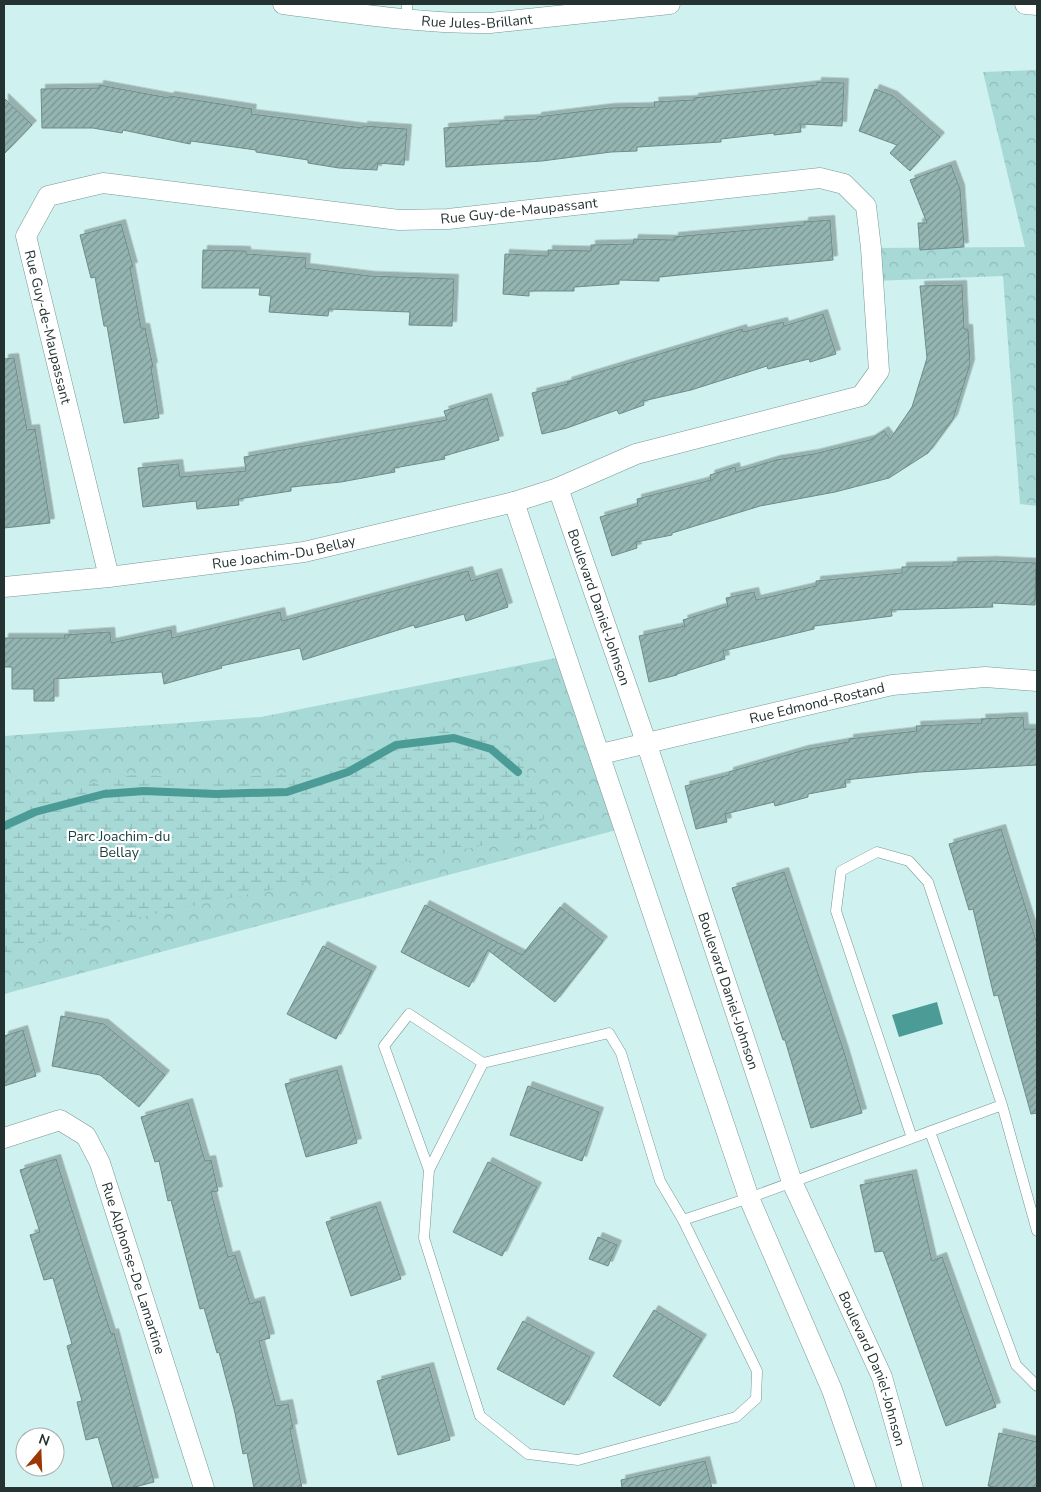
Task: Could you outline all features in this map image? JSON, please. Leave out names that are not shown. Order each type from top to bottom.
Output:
[{"type":"street","name":"Rue Jules-Brillant","points":[[284,4],[407,12],[490,23],[603,7],[670,4]]},
{"type":"street","points":[[1024,4],[1037,5]]},
{"type":"street","name":"Rue Guy-de-Maupassant","points":[[109,576],[26,236],[48,196],[103,184],[398,220],[448,219],[820,178],[844,184],[866,206],[871,248],[879,371],[861,396],[636,454],[558,488]]},
{"type":"street","name":"Rue Joachim-Du Bellay","points":[[4,587],[304,552],[514,502],[558,488]]},
{"type":"street","name":"Boulevard Daniel-Johnson","points":[[558,488],[646,742],[792,1182],[882,1377],[914,1488]]},
{"type":"street","points":[[514,502],[601,754],[749,1198],[832,1390],[866,1488]]},
{"type":"street","name":"Rue Edmond-Rostand","points":[[601,754],[892,685],[986,677],[1037,681]]},
{"type":"street","name":"Rue Alphonse-De Lamartine","points":[[4,1138],[60,1120],[86,1136],[100,1163],[204,1488]]},
{"type":"lane","points":[[912,1138],[836,911],[841,871],[876,852],[909,861],[928,882],[1002,1105],[1037,1231]]},
{"type":"lane","points":[[429,1170],[384,1046],[409,1014],[483,1063],[609,1034],[621,1053],[660,1181],[683,1220],[756,1371],[756,1398],[736,1417],[578,1460],[528,1454],[480,1416],[424,1238],[429,1170],[483,1063]]},
{"type":"lane","points":[[683,1220],[749,1198],[1002,1105]]},
{"type":"lane","points":[[930,1132],[1016,1365],[1037,1386]]},
{"type":"green space","points":[[1037,70],[1037,506],[1020,504],[1003,276],[873,281],[871,248],[1025,247],[983,72]]},
{"type":"green space","name":"Parc Joachim-du Bellay","points":[[566,656],[624,828],[4,994],[4,736],[261,717]]},
{"type":"green space","points":[[448,726],[501,745],[509,750],[520,762],[533,784],[545,816],[536,834],[88,928],[4,954],[4,806],[22,796],[138,774],[202,780],[316,771],[383,744]]},
{"type":"shaded area","points":[[937,1002],[943,1024],[899,1037],[892,1015]]},
{"type":"building","points":[[817,82],[844,83],[842,126],[800,124],[801,132],[721,139],[721,142],[637,147],[637,151],[611,152],[542,161],[446,167],[444,128],[500,124],[500,121],[537,119],[537,117],[610,108],[655,107],[654,102],[694,100],[694,98],[817,85]]},
{"type":"building","points":[[99,85],[169,98],[170,96],[252,109],[251,114],[363,128],[363,126],[407,129],[404,165],[378,163],[377,170],[339,168],[308,163],[308,160],[256,152],[256,150],[191,141],[190,144],[123,130],[122,133],[93,128],[42,128],[41,89],[99,88]]},
{"type":"building","points":[[875,89],[893,96],[940,137],[910,171],[890,153],[897,145],[859,131]]},
{"type":"building","points":[[4,98],[32,125],[4,154]]},
{"type":"building","points":[[951,165],[960,189],[964,247],[920,250],[918,223],[927,223],[910,180]]},
{"type":"building","points":[[830,220],[833,260],[659,277],[659,281],[619,280],[619,284],[574,287],[574,291],[529,291],[529,296],[503,294],[505,254],[548,256],[548,250],[591,251],[591,245],[633,244],[634,239],[674,240],[674,237],[804,225],[804,222]]},
{"type":"building","points":[[121,224],[133,267],[130,267],[141,328],[145,328],[153,367],[151,367],[159,418],[124,423],[107,326],[104,326],[95,277],[91,278],[80,235]]},
{"type":"building","points":[[203,250],[246,251],[246,254],[306,258],[305,268],[370,276],[454,279],[452,326],[409,325],[410,312],[329,309],[328,316],[269,312],[271,296],[259,295],[260,288],[202,288]]},
{"type":"building","points":[[962,285],[964,329],[968,329],[970,364],[953,419],[928,453],[889,478],[835,492],[760,506],[672,533],[672,535],[636,542],[637,548],[612,556],[600,517],[638,506],[637,499],[711,480],[710,475],[735,467],[736,472],[776,460],[814,454],[870,440],[884,431],[890,439],[912,407],[927,358],[920,286]]},
{"type":"building","points":[[823,314],[836,354],[810,362],[809,359],[768,369],[767,366],[691,390],[643,401],[644,405],[619,414],[617,410],[567,428],[542,434],[532,393],[568,384],[567,382],[742,329],[743,332],[783,322],[784,326]]},
{"type":"building","points":[[14,358],[27,430],[35,429],[50,523],[4,528],[4,359]]},
{"type":"building","points":[[487,398],[499,440],[444,456],[445,459],[394,468],[395,472],[341,482],[291,487],[291,491],[238,499],[239,505],[197,509],[196,501],[143,507],[138,468],[178,464],[180,477],[246,471],[244,457],[447,420],[444,411]]},
{"type":"building","points":[[953,562],[1036,563],[1035,605],[992,603],[993,607],[891,610],[892,616],[814,626],[814,629],[723,651],[725,659],[649,682],[639,636],[685,626],[683,620],[728,606],[726,598],[754,592],[756,600],[816,586],[816,581],[902,573],[902,567],[953,566]]},
{"type":"building","points":[[468,571],[471,581],[497,573],[508,607],[466,621],[464,614],[415,628],[414,625],[303,660],[300,648],[221,666],[222,668],[164,684],[162,672],[54,679],[54,701],[34,701],[34,689],[12,689],[12,667],[4,667],[4,638],[65,638],[64,635],[110,632],[111,643],[171,630],[172,638],[280,612],[282,621]]},
{"type":"building","points":[[1023,717],[1024,729],[1037,729],[1037,765],[919,772],[845,780],[846,787],[808,794],[808,797],[775,806],[774,802],[725,814],[727,822],[696,829],[685,786],[729,775],[729,772],[804,750],[849,742],[849,739],[917,731],[916,726],[982,723],[981,719]]},
{"type":"building","points":[[1001,829],[1037,944],[1037,1113],[1031,1114],[998,995],[994,996],[973,909],[969,910],[949,844]]},
{"type":"building","points":[[784,872],[844,1052],[862,1113],[811,1128],[785,1040],[783,1040],[732,888]]},
{"type":"building","points":[[425,905],[522,955],[560,907],[603,941],[555,1002],[488,950],[469,987],[401,952]]},
{"type":"building","points":[[323,946],[372,971],[336,1039],[287,1014]]},
{"type":"building","points":[[61,1016],[104,1024],[165,1075],[139,1107],[100,1075],[52,1066]]},
{"type":"building","points":[[23,1030],[36,1076],[4,1086],[4,1036]]},
{"type":"building","points":[[337,1070],[357,1143],[306,1157],[285,1084]]},
{"type":"building","points":[[528,1086],[599,1112],[582,1161],[510,1135]]},
{"type":"building","points":[[188,1103],[205,1161],[211,1160],[218,1191],[211,1192],[228,1257],[235,1255],[250,1304],[260,1301],[270,1338],[259,1341],[276,1406],[288,1404],[293,1428],[290,1429],[302,1488],[254,1488],[247,1453],[243,1454],[235,1413],[219,1352],[217,1353],[204,1308],[200,1309],[171,1200],[168,1201],[159,1161],[155,1162],[141,1117]]},
{"type":"building","points":[[56,1159],[111,1334],[114,1333],[154,1482],[131,1488],[113,1488],[98,1437],[86,1440],[77,1402],[82,1401],[67,1346],[72,1344],[53,1278],[44,1280],[30,1235],[40,1232],[20,1170]]},
{"type":"building","points":[[488,1162],[537,1187],[502,1256],[453,1232]]},
{"type":"building","points":[[912,1174],[932,1261],[942,1257],[996,1407],[946,1426],[883,1251],[875,1252],[860,1185]]},
{"type":"building","points":[[376,1206],[401,1279],[351,1296],[326,1222]]},
{"type":"building","points":[[598,1237],[617,1245],[608,1266],[589,1259]]},
{"type":"building","points":[[654,1310],[702,1339],[660,1406],[613,1376]]},
{"type":"building","points":[[523,1321],[590,1357],[564,1405],[497,1369]]},
{"type":"building","points":[[429,1367],[450,1440],[398,1455],[377,1381]]},
{"type":"building","points":[[999,1433],[1037,1442],[1037,1488],[1000,1488],[988,1486]]},
{"type":"building","points":[[705,1461],[712,1488],[622,1488],[621,1480]]},
{"type":"waterway","points":[[4,826],[35,812],[104,794],[144,791],[216,794],[287,792],[348,772],[396,745],[454,738],[491,749],[518,772]]}]
